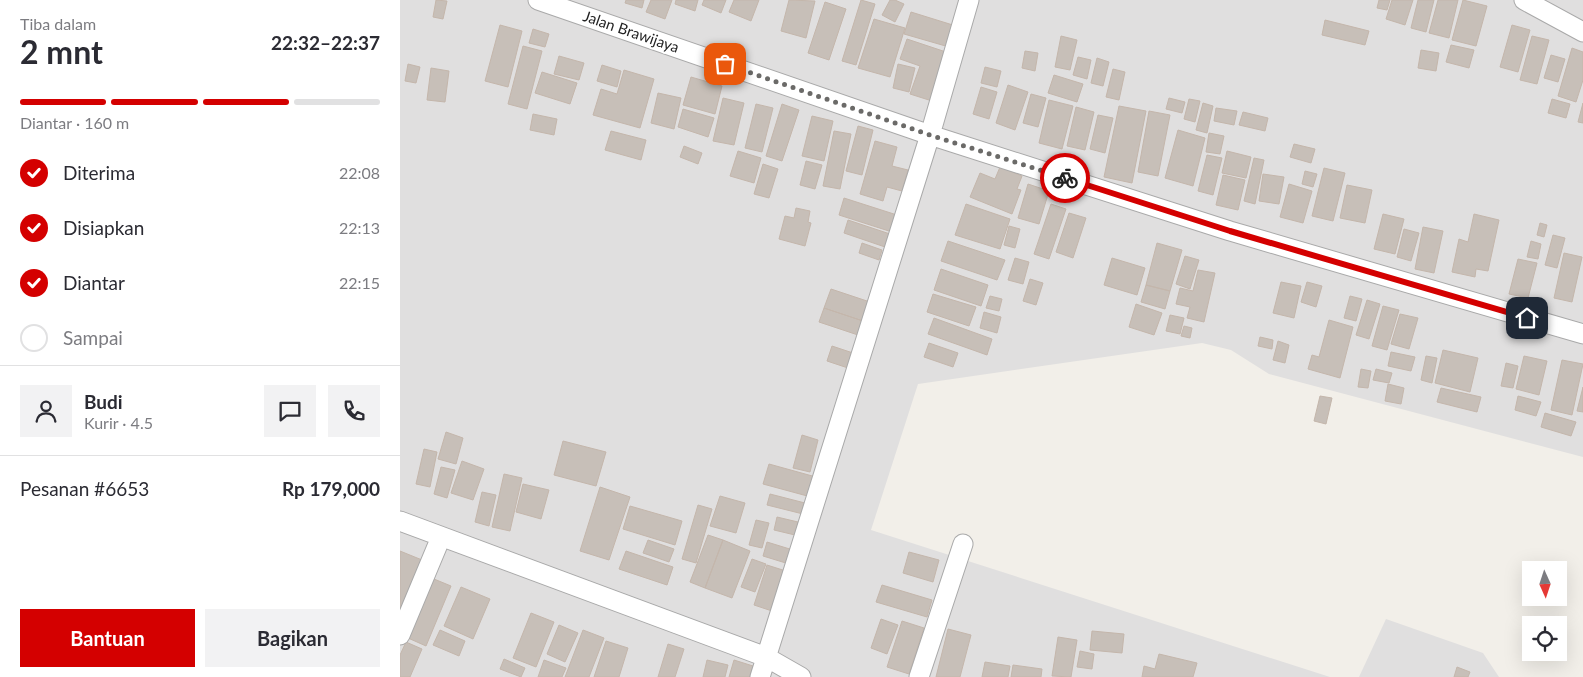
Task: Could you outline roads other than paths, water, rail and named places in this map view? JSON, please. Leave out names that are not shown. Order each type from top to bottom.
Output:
[{"type":"street","name":"Jalan Brawijaya","points":[[538,0],[930,135],[1230,231],[1583,334]]},
{"type":"street","points":[[760,677],[930,135],[969,0]]},
{"type":"street","points":[[1524,0],[1583,32]]},
{"type":"street","points":[[400,521],[766,657],[801,677]]},
{"type":"street","points":[[400,634],[441,537]]},
{"type":"street","points":[[919,677],[963,544]]}]
